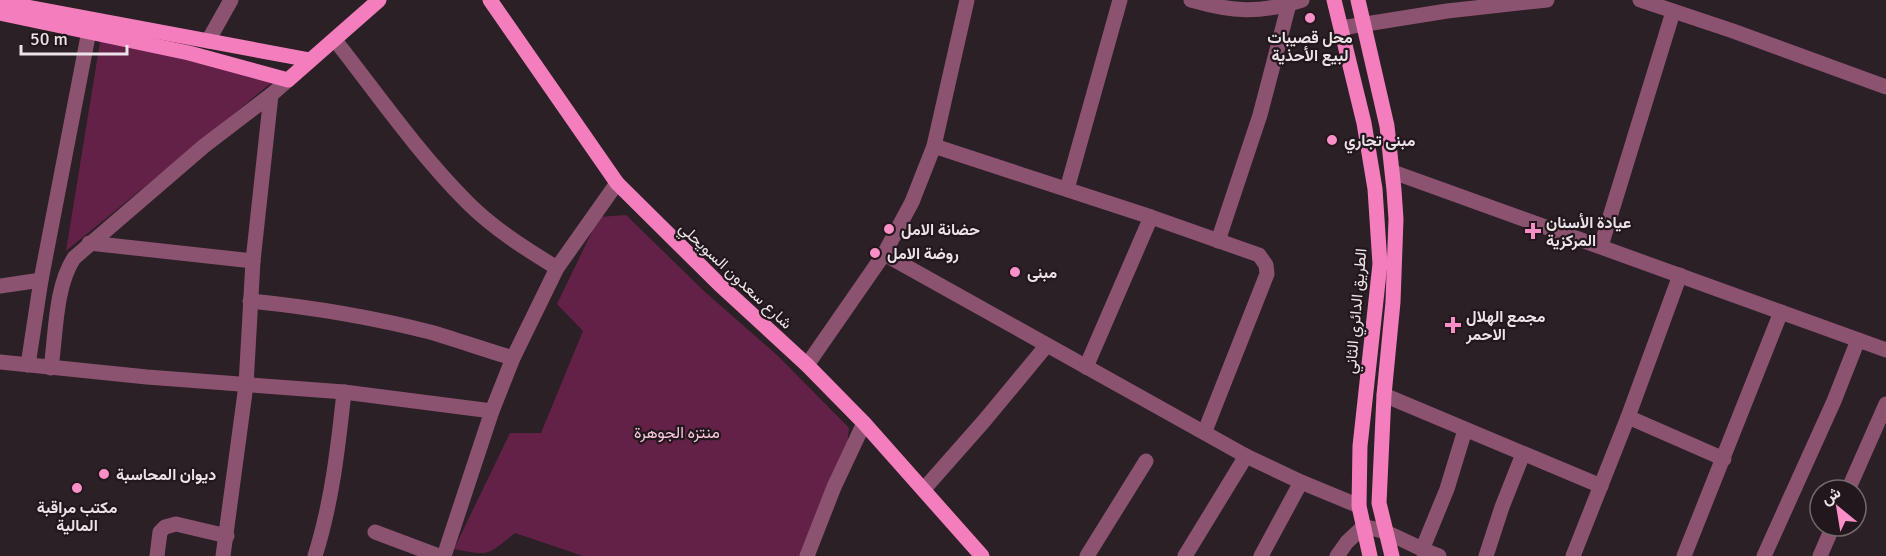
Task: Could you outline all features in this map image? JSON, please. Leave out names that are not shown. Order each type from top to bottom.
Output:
[{"type":"main road","points":[[0,14],[189,53],[288,80],[379,0]]},
{"type":"main road","name":"شارع سعدون السويحلي","points":[[490,0],[617,183],[718,284],[807,365],[864,423],[982,556]]},
{"type":"main road","name":"الطريق الدائري الثاني","points":[[1334,0],[1364,123],[1375,189],[1380,264],[1360,446],[1359,506],[1370,556]]},
{"type":"main road","points":[[1358,0],[1387,126],[1396,219],[1393,302],[1384,395],[1379,503],[1392,556]]},
{"type":"main road","points":[[0,2],[35,4],[310,60]]},
{"type":"street","points":[[208,41],[231,0]]},
{"type":"street","points":[[807,365],[884,254],[912,202],[934,146],[967,0]]},
{"type":"street","points":[[1068,189],[1120,0]]},
{"type":"street","points":[[1194,0],[1238,10],[1268,9],[1295,2]]},
{"type":"street","points":[[1341,28],[1364,26],[1448,6],[1547,0]]},
{"type":"street","points":[[1640,0],[1886,87]]},
{"type":"street","points":[[1218,241],[1295,2]]},
{"type":"street","points":[[1600,246],[1673,12]]},
{"type":"street","points":[[28,365],[41,280],[89,31]]},
{"type":"street","points":[[335,40],[428,159],[469,205],[515,241],[557,268]]},
{"type":"street","points":[[51,368],[66,271],[74,258],[204,146],[288,80]]},
{"type":"street","points":[[223,556],[246,385],[252,261],[271,95]]},
{"type":"street","points":[[934,146],[1068,189],[1259,255],[1266,265],[1267,274],[1205,431]]},
{"type":"street","points":[[1393,172],[1886,350]]},
{"type":"street","points":[[444,556],[492,411],[513,358],[557,268],[617,183]]},
{"type":"street","points":[[1086,367],[1151,217]]},
{"type":"street","points":[[89,243],[252,261]]},
{"type":"street","points":[[884,254],[1205,431],[1246,456],[1359,506]]},
{"type":"street","points":[[1573,556],[1628,417],[1680,275]]},
{"type":"street","points":[[0,286],[41,280]]},
{"type":"street","points":[[250,301],[291,305],[384,322],[430,332],[513,358]]},
{"type":"street","points":[[1683,556],[1724,459],[1781,312]]},
{"type":"street","points":[[1764,556],[1834,401],[1858,340]]},
{"type":"street","points":[[924,489],[1047,345]]},
{"type":"street","points":[[0,362],[344,392],[492,411]]},
{"type":"street","points":[[315,556],[327,516],[336,468],[344,392]]},
{"type":"street","points":[[1384,395],[1600,486]]},
{"type":"street","points":[[1853,478],[1886,404]]},
{"type":"street","points":[[1628,417],[1724,459]]},
{"type":"street","points":[[807,556],[834,487],[864,423]]},
{"type":"street","points":[[1422,550],[1447,489],[1465,430]]},
{"type":"street","points":[[1486,556],[1523,454]]},
{"type":"street","points":[[1185,556],[1246,456]]},
{"type":"street","points":[[1087,556],[1146,461]]},
{"type":"street","points":[[1262,556],[1301,482]]},
{"type":"street","points":[[157,556],[160,532],[170,525],[176,524],[227,536]]},
{"type":"street","points":[[1337,556],[1347,542],[1363,527],[1386,532],[1439,556]]},
{"type":"street","points":[[375,532],[439,556]]},
{"type":"street","points":[[1820,556],[1828,538]]},
{"type":"green space","points":[[101,36],[281,75],[66,251]]},
{"type":"green space","name":"منتزه الجوهرة","points":[[626,215],[705,292],[778,356],[849,428],[846,454],[803,556],[583,556],[515,533],[487,552],[475,553],[454,549],[510,433],[541,433],[583,331],[557,304],[599,217]]},
{"type":"place","name":"محل قصيبات لبيع الأحذية","points":[[1310,18]]},
{"type":"place","name":"مبنى تجاري","points":[[1332,140]]},
{"type":"place","name":"حضانة الامل","points":[[889,229]]},
{"type":"place","name":"عيادة الأسنان المركزية","points":[[1533,231]]},
{"type":"place","name":"روضة الامل","points":[[875,253]]},
{"type":"place","name":"مبنى","points":[[1015,272]]},
{"type":"place","name":"مجمع الهلال الاحمر","points":[[1453,325]]},
{"type":"place","name":"ديوان المحاسبة","points":[[104,474]]},
{"type":"place","name":"مكتب مراقبة المالية","points":[[77,488]]}]
